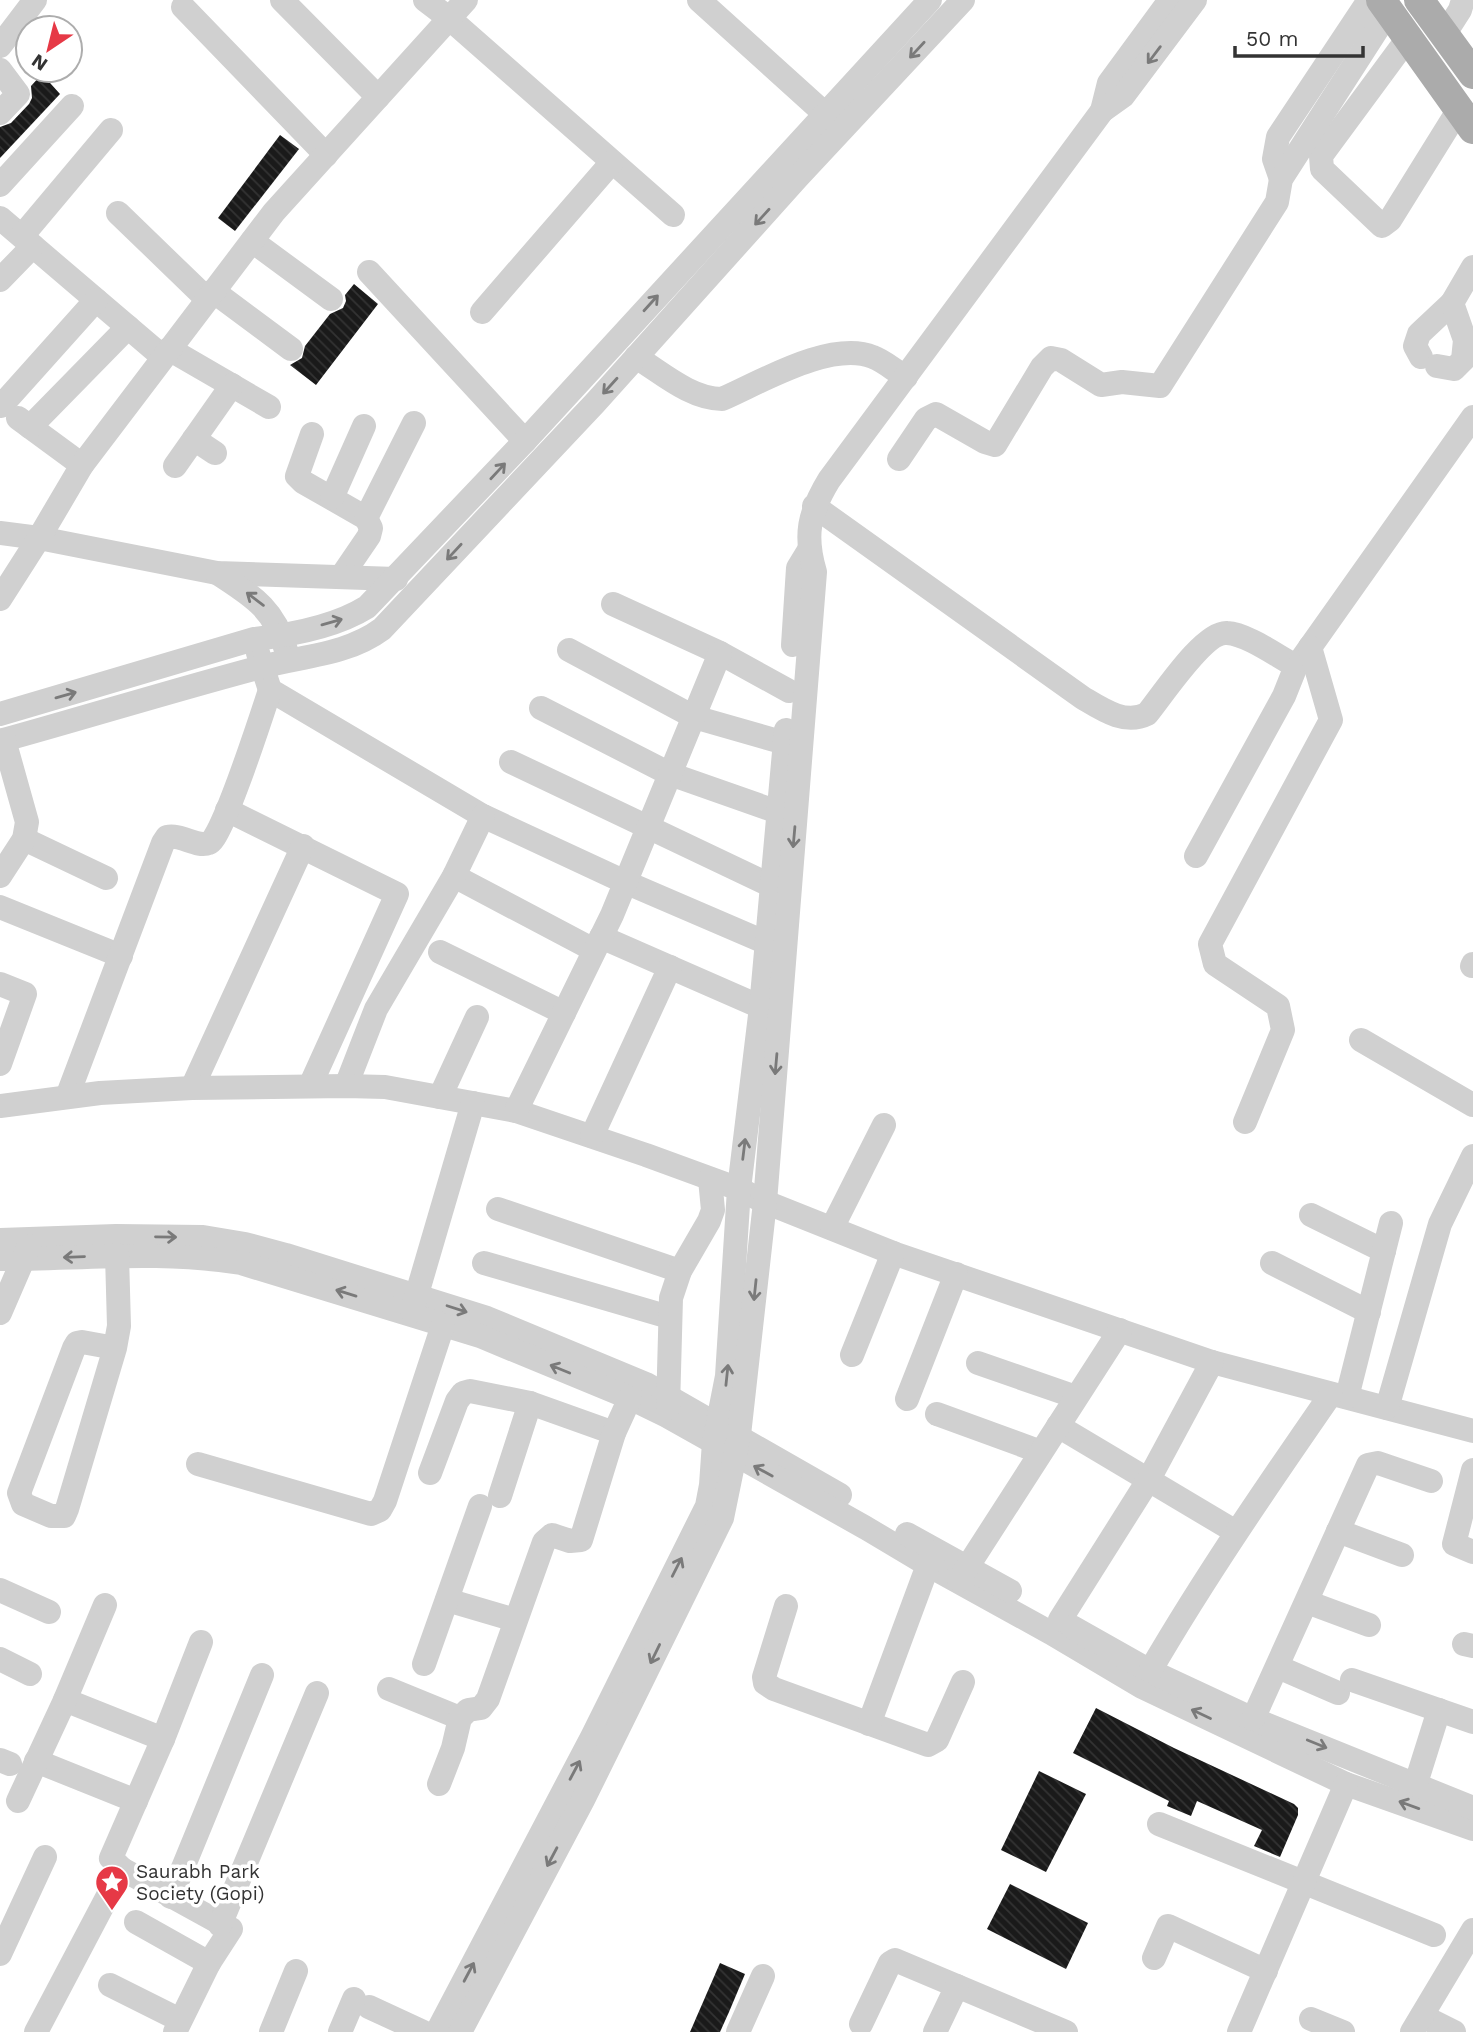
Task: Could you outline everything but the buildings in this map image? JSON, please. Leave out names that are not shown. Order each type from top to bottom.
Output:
[{"type":"main road","points":[[1419,0],[1473,75]]},
{"type":"main road","points":[[1380,4],[1461,112]]},
{"type":"street","points":[[282,0],[378,97]]},
{"type":"street","points":[[425,0],[673,215]]},
{"type":"street","points":[[0,599],[82,464],[274,212],[466,0]]},
{"type":"street","points":[[699,0],[824,113]]},
{"type":"street","points":[[0,714],[254,639],[282,636],[353,616],[368,607],[526,441],[930,0]]},
{"type":"street","points":[[0,876],[24,839],[27,822],[2,740],[262,666],[348,648],[370,639],[636,357],[797,178],[963,0]]},
{"type":"street","points":[[1102,111],[1109,83],[1170,0]]},
{"type":"street","points":[[437,2032],[592,1737],[700,1523],[727,1439],[765,1202],[815,572],[808,550],[814,506],[830,480],[1102,111],[1123,96],[1195,0]]},
{"type":"street","points":[[1444,34],[1460,10],[1463,0]]},
{"type":"street","points":[[0,46],[34,1]]},
{"type":"street","points":[[900,459],[926,419],[936,414],[995,445],[1042,367],[1051,358],[1061,360],[1101,385],[1122,382],[1160,386],[1277,202],[1280,179],[1380,4]]},
{"type":"street","points":[[183,7],[326,155]]},
{"type":"street","points":[[1408,38],[1321,156],[1322,169],[1382,226],[1390,220],[1461,112],[1473,75]]},
{"type":"street","points":[[0,70],[18,94],[0,113]]},
{"type":"street","points":[[0,185],[72,106]]},
{"type":"street","points":[[0,279],[111,130]]},
{"type":"street","points":[[482,312],[612,162]]},
{"type":"street","points":[[118,213],[210,295],[291,349]]},
{"type":"street","points":[[0,218],[128,327],[166,353],[232,385],[269,407]]},
{"type":"street","points":[[252,241],[331,299]]},
{"type":"street","points":[[1452,303],[1465,340],[1465,355],[1454,369],[1429,361],[1415,346],[1419,334],[1452,303],[1473,267]]},
{"type":"street","points":[[369,272],[526,441]]},
{"type":"street","points":[[82,464],[0,405],[96,300]]},
{"type":"street","points":[[30,427],[128,327]]},
{"type":"street","points":[[636,357],[697,395],[709,399],[722,399],[821,355],[850,353],[872,357],[906,377]]},
{"type":"street","points":[[175,466],[232,385]]},
{"type":"street","points":[[1196,856],[1284,696],[1303,656],[1473,416]]},
{"type":"street","points":[[366,518],[414,423]]},
{"type":"street","points":[[331,498],[364,426]]},
{"type":"street","points":[[312,434],[297,476],[366,518],[372,528],[341,577]]},
{"type":"street","points":[[194,439],[215,453]]},
{"type":"street","points":[[814,506],[1083,698],[1121,717],[1136,719],[1147,714],[1202,645],[1217,634],[1225,632],[1241,636],[1303,656],[1331,720],[1210,944],[1215,964],[1278,1006],[1283,1030],[1245,1122]]},
{"type":"street","points":[[0,533],[39,538],[217,573],[396,579]]},
{"type":"street","points":[[460,2032],[583,1800],[722,1518],[727,1439],[727,1376],[739,1189],[761,1007],[798,568],[808,550]]},
{"type":"street","points":[[217,573],[265,607],[282,636],[289,660]]},
{"type":"street","points":[[613,604],[720,653],[789,691]]},
{"type":"street","points":[[67,1097],[159,851],[167,837],[176,836],[209,844],[217,835],[228,810],[270,690],[254,639]]},
{"type":"street","points":[[569,650],[694,717],[785,743]]},
{"type":"street","points":[[516,1111],[598,944],[720,653]]},
{"type":"street","points":[[270,690],[483,816],[625,882],[767,943]]},
{"type":"street","points":[[541,708],[670,774],[778,812]]},
{"type":"street","points":[[511,761],[772,886]]},
{"type":"street","points":[[228,810],[397,894],[310,1086]]},
{"type":"street","points":[[346,1086],[376,1009],[454,876],[483,816]]},
{"type":"street","points":[[24,839],[106,878]]},
{"type":"street","points":[[192,1088],[303,846]]},
{"type":"street","points":[[454,876],[598,944],[670,967],[761,1007]]},
{"type":"street","points":[[0,906],[121,956]]},
{"type":"street","points":[[440,952],[564,1013]]},
{"type":"street","points":[[592,1136],[670,967]]},
{"type":"street","points":[[0,984],[25,994],[0,1065]]},
{"type":"street","points":[[440,1097],[477,1017]]},
{"type":"street","points":[[1361,1040],[1473,1105]]},
{"type":"street","points":[[0,1106],[67,1097],[192,1088],[346,1086],[385,1087],[516,1111],[739,1189],[892,1253],[1212,1362],[1473,1432]]},
{"type":"street","points":[[413,1304],[472,1103]]},
{"type":"street","points":[[832,1228],[884,1125]]},
{"type":"street","points":[[1387,1408],[1440,1224],[1473,1156]]},
{"type":"street","points":[[668,1406],[669,1317],[674,1286],[713,1210],[710,1179]]},
{"type":"street","points":[[498,1209],[680,1271]]},
{"type":"street","points":[[1311,1215],[1384,1251]]},
{"type":"street","points":[[1150,1671],[1195,1594],[1236,1532],[1339,1396],[1369,1312],[1391,1223]]},
{"type":"street","points":[[18,1252],[116,1236],[204,1237],[245,1244],[286,1255],[413,1304],[443,1325],[480,1336],[630,1398],[668,1406]]},
{"type":"street","points":[[0,1240],[18,1252],[202,1256],[487,1318],[646,1384],[668,1406],[727,1439],[866,1528],[1060,1620],[1150,1671],[1253,1718],[1473,1808]]},
{"type":"street","points":[[0,1313],[18,1252]]},
{"type":"street","points":[[852,1355],[892,1253]]},
{"type":"street","points":[[115,1348],[82,1342],[77,1343],[74,1348],[19,1493],[23,1504],[51,1516],[64,1516],[115,1348],[119,1326],[117,1255]]},
{"type":"street","points":[[1272,1263],[1369,1312]]},
{"type":"street","points":[[484,1264],[669,1317]]},
{"type":"street","points":[[907,1399],[956,1274]]},
{"type":"street","points":[[198,1464],[371,1514],[380,1510],[443,1325]]},
{"type":"street","points":[[963,1574],[1119,1330]]},
{"type":"street","points":[[1060,1620],[1149,1479],[1212,1362]]},
{"type":"street","points":[[978,1363],[1076,1397]]},
{"type":"street","points":[[430,1473],[457,1401],[463,1393],[470,1391],[530,1403],[614,1433]]},
{"type":"street","points":[[439,1784],[453,1748],[460,1718],[468,1710],[481,1708],[488,1699],[544,1542],[552,1535],[570,1541],[581,1540],[614,1433],[630,1398]]},
{"type":"street","points":[[424,1664],[447,1600],[530,1403]]},
{"type":"street","points":[[937,1414],[1041,1452]]},
{"type":"street","points":[[1058,1426],[1236,1532]]},
{"type":"street","points":[[1253,1718],[1368,1465],[1378,1463],[1431,1481]]},
{"type":"street","points":[[1473,1470],[1454,1544],[1473,1552]]},
{"type":"street","points":[[1338,1531],[1402,1555]]},
{"type":"street","points":[[869,1724],[932,1558]]},
{"type":"street","points":[[963,1574],[1142,1687],[1346,1784],[1473,1829]]},
{"type":"street","points":[[0,1591],[49,1612]]},
{"type":"street","points":[[447,1600],[515,1619]]},
{"type":"street","points":[[1307,1602],[1369,1625]]},
{"type":"street","points":[[18,1801],[105,1605]]},
{"type":"street","points":[[786,1606],[764,1677],[765,1683],[774,1689],[921,1744],[933,1744],[963,1682]]},
{"type":"street","points":[[110,1985],[177,2026],[209,1963],[231,1929],[171,1898],[122,1869],[111,1858],[163,1739],[201,1642]]},
{"type":"street","points":[[0,1660],[30,1674]]},
{"type":"street","points":[[1278,1667],[1439,1710],[1473,1722]]},
{"type":"street","points":[[171,1898],[262,1675]]},
{"type":"street","points":[[388,1689],[460,1718]]},
{"type":"street","points":[[220,1925],[317,1693]]},
{"type":"street","points":[[65,1700],[163,1739]]},
{"type":"street","points":[[1416,1783],[1439,1710]]},
{"type":"street","points":[[36,1761],[136,1801]]},
{"type":"street","points":[[1239,2032],[1346,1784]]},
{"type":"street","points":[[1159,1824],[1434,1935]]},
{"type":"street","points":[[0,1954],[45,1857]]},
{"type":"street","points":[[36,2032],[122,1869]]},
{"type":"street","points":[[136,1922],[209,1963]]},
{"type":"street","points":[[1154,1958],[1168,1926],[1266,1971]]},
{"type":"street","points":[[1454,2032],[1417,2024],[1465,1960],[1473,1930]]},
{"type":"street","points":[[861,2024],[894,1960],[957,1986],[1022,2023],[1066,2032]]},
{"type":"street","points":[[271,2032],[296,1971]]},
{"type":"street","points":[[738,2032],[763,1976]]},
{"type":"street","points":[[935,2032],[957,1986]]},
{"type":"street","points":[[340,2032],[361,2003],[423,2032]]},
{"type":"street","points":[[1311,2019],[1343,2032]]},
{"type":"place","name":"Saurabh Park Society (Gopi)","points":[[112,1912]]}]
